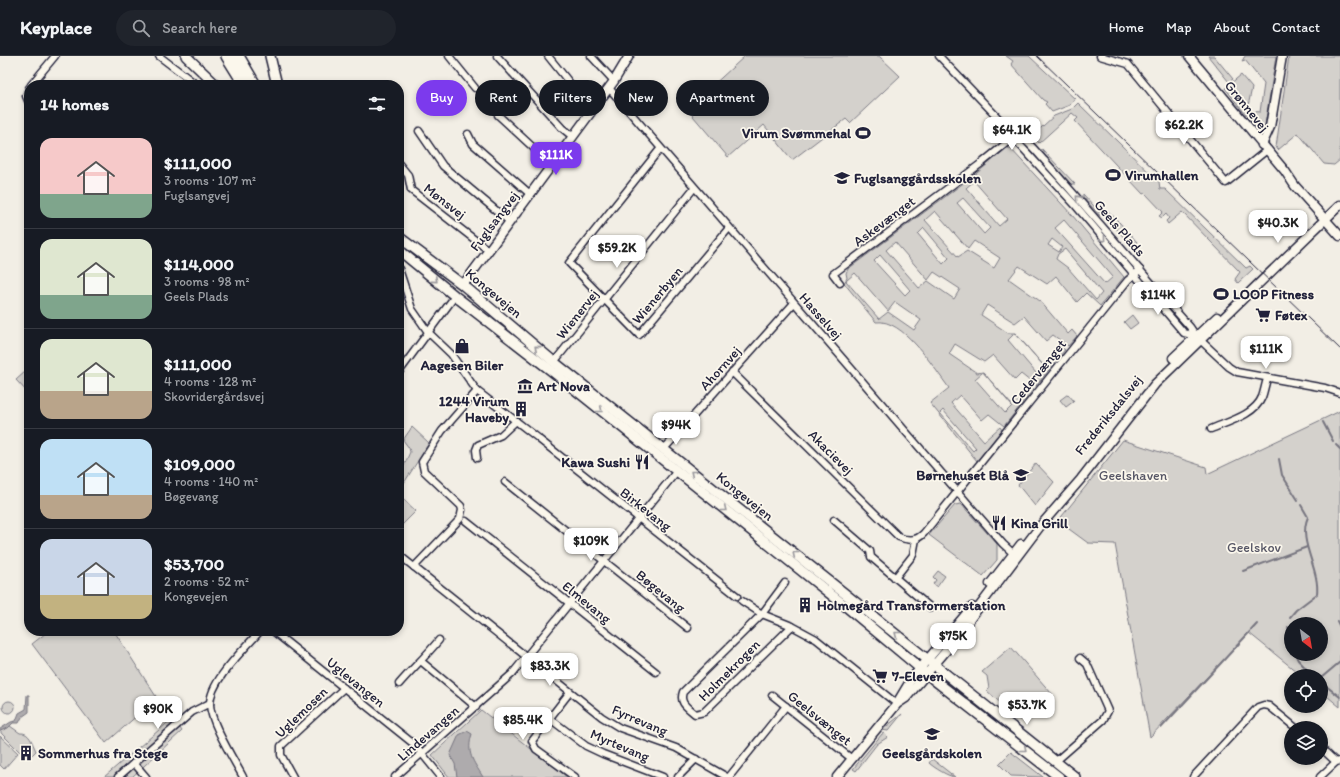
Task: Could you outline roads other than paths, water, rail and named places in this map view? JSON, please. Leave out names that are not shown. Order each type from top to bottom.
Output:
[{"type":"highway","points":[[227,56],[242,80]]},
{"type":"highway","points":[[238,56],[252,80]]},
{"type":"main road","points":[[186,56],[211,80]]},
{"type":"main road","points":[[270,56],[276,80]]},
{"type":"main road","name":"Kongevejen","points":[[404,241],[463,285],[554,362],[664,449],[1059,777]]},
{"type":"main road","name":"Kongevejen","points":[[404,254],[869,626],[989,708],[1075,777]]},
{"type":"street","points":[[36,80],[55,56]]},
{"type":"street","points":[[159,56],[190,80]]},
{"type":"street","points":[[448,56],[475,88]]},
{"type":"street","points":[[497,56],[562,128],[573,137]]},
{"type":"street","points":[[548,56],[567,80]]},
{"type":"street","points":[[591,56],[614,81]]},
{"type":"street","name":"Fuglsangvej","points":[[615,80],[629,56]]},
{"type":"street","points":[[939,56],[1006,126]]},
{"type":"street","points":[[1100,56],[1128,64],[1226,184],[1264,147],[1270,127],[1282,56]]},
{"type":"street","name":"Grønnevej","points":[[1189,56],[1285,171],[1295,186],[1326,216],[1340,227]]},
{"type":"street","name":"Fuglsangvej","points":[[606,92],[614,81]]},
{"type":"street","name":"Hasselvej","points":[[609,88],[957,491],[1016,556]]},
{"type":"street","points":[[499,116],[552,165]]},
{"type":"street","name":"Fuglsangvej","points":[[463,285],[589,116]]},
{"type":"street","points":[[419,131],[443,166],[510,222]]},
{"type":"street","points":[[468,134],[473,144],[530,194]]},
{"type":"street","name":"Geels Plads","points":[[1015,136],[1021,137],[1035,151],[1198,338],[1184,333],[1076,206],[1016,141],[1015,136]]},
{"type":"street","name":"Askevænget","points":[[840,283],[833,274],[977,167],[1015,136]]},
{"type":"street","name":"Wienerbyen","points":[[660,148],[569,263],[639,335],[729,228]]},
{"type":"street","name":"Mønsvej","points":[[404,170],[408,175],[411,190],[488,250]]},
{"type":"street","name":"Wienervej","points":[[554,362],[694,188]]},
{"type":"street","name":"Frederiksdalsvej","points":[[1326,216],[1340,199]]},
{"type":"street","name":"Frederiksdalsvej","points":[[837,777],[897,704],[907,685],[927,666],[1016,556],[1144,390],[1326,216],[1340,205]]},
{"type":"street","name":"Grønnevej","points":[[1326,216],[1340,236]]},
{"type":"street","name":"Cedervænget","points":[[957,491],[1128,280],[1140,270]]},
{"type":"street","points":[[404,284],[412,309],[428,332]]},
{"type":"street","points":[[404,365],[455,296]]},
{"type":"street","name":"Ahornvej","points":[[664,449],[794,303]]},
{"type":"street","name":"Birkevang","points":[[428,332],[451,354],[477,391],[736,596]]},
{"type":"street","points":[[1198,338],[1234,370],[1243,375],[1325,388],[1340,393]]},
{"type":"street","name":"Akacievej","points":[[732,372],[900,537],[905,540],[916,539]]},
{"type":"street","points":[[1211,429],[1249,412],[1257,405],[1262,398],[1267,379]]},
{"type":"street","points":[[414,567],[460,519],[462,514],[460,506],[424,471],[422,462],[442,431],[477,391]]},
{"type":"street","points":[[477,458],[476,450],[478,446],[501,435],[516,421]]},
{"type":"street","name":"Lindevangen","points":[[395,777],[476,707],[527,658],[677,471]]},
{"type":"street","name":"Bøgevang","points":[[506,482],[688,628]]},
{"type":"street","points":[[895,578],[913,555],[916,539],[922,536],[957,491]]},
{"type":"street","name":"Elmevang","points":[[466,520],[656,672]]},
{"type":"street","points":[[834,520],[870,551],[871,557],[931,608]]},
{"type":"street","name":"Fyrrevang","points":[[404,559],[602,717],[620,728],[664,743],[728,777]]},
{"type":"street","name":"Holmekrogen","points":[[785,583],[762,614],[683,692],[681,698],[683,703],[696,714],[704,712],[792,626]]},
{"type":"street","points":[[742,601],[762,614],[792,626],[816,639],[897,704]]},
{"type":"street","points":[[243,777],[214,721],[210,703],[213,691],[221,678],[256,636]]},
{"type":"street","name":"Uglevangen","points":[[279,636],[422,753],[441,777]]},
{"type":"street","points":[[399,684],[416,663],[422,662],[439,640]]},
{"type":"street","points":[[1055,762],[1106,716],[1107,707],[1087,664],[1080,658]]},
{"type":"street","name":"Lindevangen","points":[[422,662],[476,707]]},
{"type":"street","name":"Uglemosen","points":[[293,777],[281,755],[281,746],[344,688]]},
{"type":"street","points":[[570,692],[532,741],[533,746],[575,777]]},
{"type":"street","name":"Geelsvænget","points":[[772,695],[852,759]]},
{"type":"street","points":[[118,777],[192,712],[210,703]]},
{"type":"street","points":[[1193,777],[1258,707],[1264,705],[1269,706],[1287,721]]},
{"type":"street","points":[[728,777],[786,706]]},
{"type":"street","name":"Myrtevang","points":[[549,718],[573,737],[592,748],[663,777]]},
{"type":"street","points":[[1320,777],[1338,761],[1328,753]]},
{"type":"street","points":[[678,777],[696,759]]},
{"type":"street","points":[[134,763],[146,777]]},
{"type":"waterway","points":[[1323,422],[1333,441]]},
{"type":"waterway","points":[[1336,445],[1340,449]]},
{"type":"waterway","points":[[1279,459],[1282,475],[1298,500]]},
{"type":"waterway","points":[[1290,617],[1296,610],[1317,594],[1315,574],[1305,536],[1305,526],[1308,517],[1301,505]]},
{"type":"waterway","points":[[1243,571],[1307,547]]},
{"type":"waterway","points":[[1337,621],[1340,627]]},
{"type":"waterway","points":[[1161,728],[1257,624]]},
{"type":"waterway","points":[[1299,661],[1306,669]]},
{"type":"waterway","points":[[1328,672],[1340,662]]},
{"type":"waterway","points":[[1328,688],[1340,697]]},
{"type":"tram line","points":[[1037,56],[1340,349]]},
{"type":"place","name":"Virum Svømmehal","points":[[863,133]]},
{"type":"place","name":"Virumhallen","points":[[1113,175]]},
{"type":"place","name":"Fuglsanggårdsskolen","points":[[842,178]]},
{"type":"place","name":"LOOP Fitness","points":[[1221,294]]},
{"type":"place","name":"Føtex","points":[[1263,315]]},
{"type":"place","name":"Aagesen Biler","points":[[462,346]]},
{"type":"place","name":"Art Nova","points":[[525,386]]},
{"type":"place","name":"1244 Virum Haveby","points":[[521,409]]},
{"type":"place","name":"Kawa Sushi","points":[[642,462]]},
{"type":"place","name":"Børnehuset Blå","points":[[1021,475]]},
{"type":"place","name":"Kina Grill","points":[[999,523]]},
{"type":"place","name":"Holmegård Transformerstation","points":[[805,605]]},
{"type":"place","name":"7-Eleven","points":[[880,676]]},
{"type":"place","name":"Geelsgårdskolen","points":[[932,734]]},
{"type":"place","name":"Sommerhus fra Stege","points":[[26,753]]},
{"type":"park label","name":"Geelshaven","points":[[1133,475]]},
{"type":"park label","name":"Geelskov","points":[[1254,547]]}]
